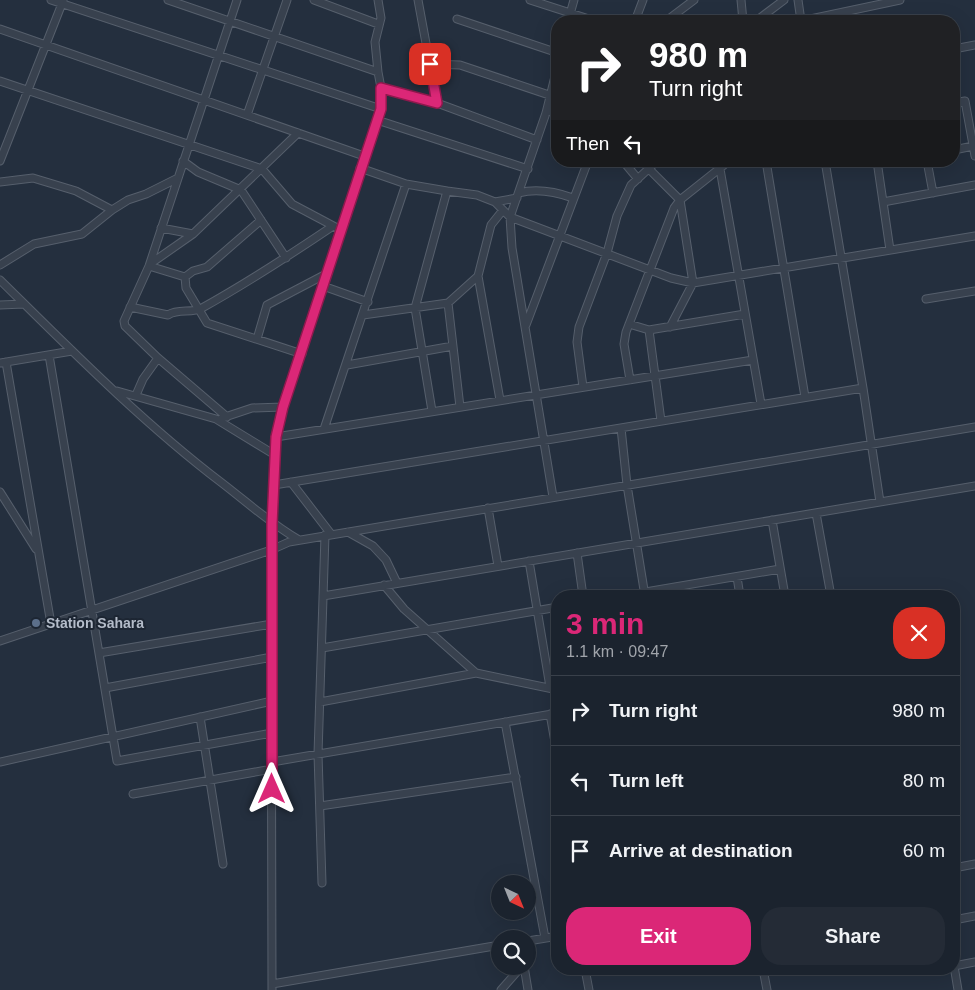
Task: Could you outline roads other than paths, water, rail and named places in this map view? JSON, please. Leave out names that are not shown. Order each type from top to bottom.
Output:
[{"type":"street","points":[[51,0],[62,2],[381,109]]},
{"type":"street","points":[[168,0],[378,72]]},
{"type":"street","points":[[226,417],[158,358],[125,326],[124,321],[149,265],[237,0]]},
{"type":"street","points":[[247,115],[287,0]]},
{"type":"street","points":[[314,0],[378,24]]},
{"type":"street","points":[[378,0],[381,18],[375,42],[381,88],[381,109],[360,168],[302,354],[283,407],[276,437],[271,550],[272,987],[491,948]]},
{"type":"street","points":[[418,0],[437,103]]},
{"type":"street","points":[[530,0],[576,15]]},
{"type":"street","points":[[570,13],[574,0]]},
{"type":"street","points":[[637,15],[643,0]]},
{"type":"street","points":[[674,15],[694,0]]},
{"type":"street","points":[[741,0],[743,15]]},
{"type":"street","points":[[764,15],[784,0]]},
{"type":"street","points":[[798,0],[800,15]]},
{"type":"street","points":[[829,15],[900,0]]},
{"type":"street","points":[[0,161],[29,91],[62,2]]},
{"type":"street","points":[[457,19],[551,51]]},
{"type":"street","points":[[0,29],[364,156]]},
{"type":"street","points":[[960,48],[975,45]]},
{"type":"street","points":[[430,64],[460,65],[549,95]]},
{"type":"street","points":[[0,81],[262,169],[292,204],[341,230]]},
{"type":"street","points":[[381,88],[437,103],[537,140]]},
{"type":"street","points":[[551,88],[546,113],[510,217],[512,248],[553,497]]},
{"type":"street","points":[[960,102],[965,101],[975,156]]},
{"type":"street","points":[[546,113],[551,109]]},
{"type":"street","points":[[378,120],[528,169]]},
{"type":"street","points":[[149,265],[193,234],[241,190],[298,133]]},
{"type":"street","points":[[960,149],[973,146]]},
{"type":"street","points":[[183,161],[198,172],[241,190],[286,258]]},
{"type":"street","points":[[526,325],[586,167]]},
{"type":"street","points":[[629,167],[638,179]]},
{"type":"street","points":[[630,380],[624,344],[629,324],[674,208],[680,200],[722,167]]},
{"type":"street","points":[[767,167],[805,397]]},
{"type":"street","points":[[826,167],[880,502]]},
{"type":"street","points":[[877,167],[890,250]]},
{"type":"street","points":[[928,167],[933,193]]},
{"type":"street","points":[[360,168],[406,184],[477,195],[495,202],[510,217],[650,270],[693,283],[975,236]]},
{"type":"street","points":[[583,387],[577,342],[579,327],[606,254],[617,216],[631,186],[648,168],[680,200],[693,283],[670,327]]},
{"type":"street","points":[[720,169],[762,404]]},
{"type":"street","points":[[0,182],[33,178],[76,191],[112,210]]},
{"type":"street","points":[[0,265],[34,244],[82,234],[112,210],[178,178]]},
{"type":"street","points":[[324,429],[406,184]]},
{"type":"street","points":[[883,202],[975,185]]},
{"type":"street","points":[[495,202],[530,190],[550,192],[573,198]]},
{"type":"street","points":[[432,412],[415,308],[447,191]]},
{"type":"street","points":[[500,400],[478,276],[491,225],[503,210]]},
{"type":"street","points":[[185,277],[193,271],[207,267],[261,220]]},
{"type":"street","points":[[130,307],[168,315],[174,311],[199,310],[286,258],[333,226]]},
{"type":"street","points":[[161,228],[193,234]]},
{"type":"street","points":[[149,265],[185,277]]},
{"type":"street","points":[[257,339],[267,305],[328,273]]},
{"type":"street","points":[[363,315],[448,303],[478,276]]},
{"type":"street","points":[[185,277],[186,288],[207,323],[302,354]]},
{"type":"street","points":[[0,280],[72,351],[193,461],[272,524],[299,540]]},
{"type":"street","points":[[323,286],[368,302]]},
{"type":"street","points":[[926,299],[975,291]]},
{"type":"street","points":[[448,303],[460,407]]},
{"type":"street","points":[[0,305],[24,304]]},
{"type":"street","points":[[629,324],[649,330],[745,314]]},
{"type":"street","points":[[649,330],[661,421]]},
{"type":"street","points":[[347,365],[453,346]]},
{"type":"street","points":[[51,624],[3,362],[72,351]]},
{"type":"street","points":[[49,355],[117,761],[272,733]]},
{"type":"street","points":[[136,395],[143,379],[158,358]]},
{"type":"street","points":[[276,437],[753,360]]},
{"type":"street","points":[[274,485],[863,388]]},
{"type":"street","points":[[116,391],[136,395],[216,419],[275,455]]},
{"type":"street","points":[[216,419],[252,408],[283,407]]},
{"type":"street","points":[[0,641],[271,550],[288,542],[975,427]]},
{"type":"street","points":[[621,428],[627,485],[644,590]]},
{"type":"street","points":[[290,482],[328,535],[323,596],[318,754],[322,883]]},
{"type":"street","points":[[323,596],[975,486]]},
{"type":"street","points":[[0,492],[38,553]]},
{"type":"street","points":[[488,508],[498,566]]},
{"type":"street","points":[[816,513],[830,590]]},
{"type":"street","points":[[772,520],[784,590]]},
{"type":"street","points":[[348,532],[373,546],[386,560],[397,583]]},
{"type":"street","points":[[577,553],[582,590]]},
{"type":"street","points":[[320,702],[476,674],[550,688],[529,561]]},
{"type":"street","points":[[667,590],[780,569]]},
{"type":"street","points":[[737,577],[739,590]]},
{"type":"street","points":[[384,585],[404,609],[476,674]]},
{"type":"street","points":[[322,648],[551,608]]},
{"type":"street","points":[[99,653],[272,624]]},
{"type":"street","points":[[105,688],[272,657]]},
{"type":"street","points":[[0,762],[272,701]]},
{"type":"street","points":[[133,794],[210,780],[318,754],[551,714]]},
{"type":"street","points":[[200,717],[223,864]]},
{"type":"street","points":[[505,722],[546,938]]},
{"type":"street","points":[[320,806],[516,777]]},
{"type":"street","points":[[960,867],[975,864]]},
{"type":"street","points":[[960,919],[975,916]]},
{"type":"street","points":[[536,940],[551,937]]},
{"type":"street","points":[[960,965],[975,962]]},
{"type":"street","points":[[501,990],[515,975]]},
{"type":"street","points":[[525,975],[528,990]]},
{"type":"street","points":[[586,975],[589,990]]},
{"type":"street","points":[[764,975],[767,990]]},
{"type":"street","points":[[956,975],[958,990]]},
{"type":"place","name":"Station Sahara","points":[[36,623]]}]
